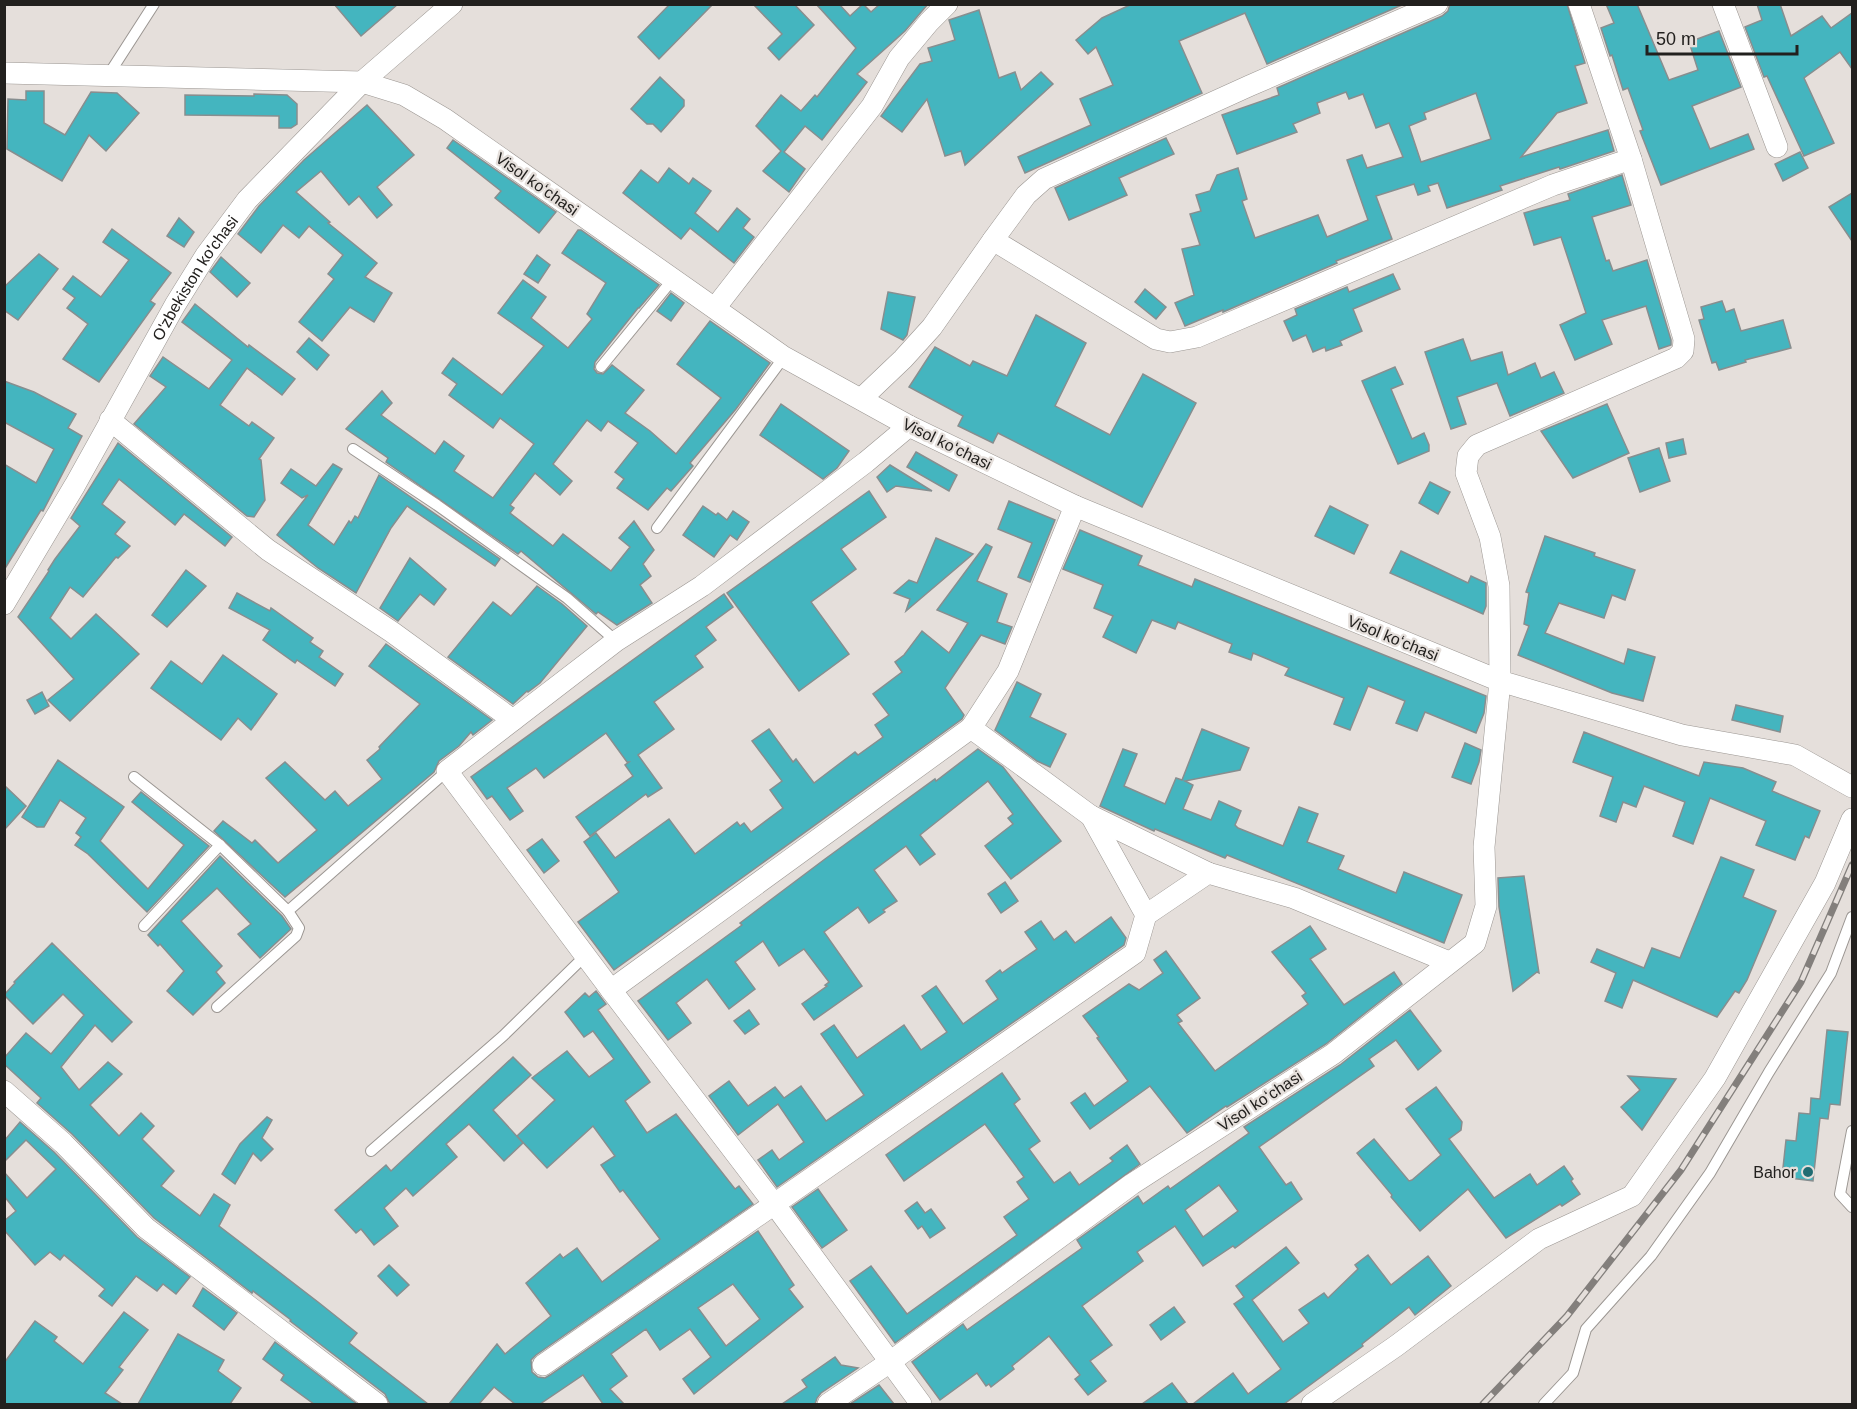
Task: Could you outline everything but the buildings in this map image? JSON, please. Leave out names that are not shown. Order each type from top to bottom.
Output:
[{"type":"street","name":"O'zbekiston ko'chasi","points":[[4,604],[75,485],[181,295],[206,255],[247,200],[362,82],[452,4]]},
{"type":"street","points":[[716,308],[872,106],[899,58],[947,4]]},
{"type":"street","points":[[861,399],[903,359],[932,327],[1026,195],[1044,179],[1437,4]]},
{"type":"street","points":[[1579,4],[1631,159],[1684,339],[1683,351],[1676,358],[1477,445],[1467,456],[1466,473],[1490,537],[1499,586],[1500,681],[1683,735],[1795,755],[1852,787]]},
{"type":"street","points":[[1723,4],[1777,147]]},
{"type":"street","name":"Visol koʻchasi","points":[[4,73],[362,82],[404,94],[445,119],[784,357],[909,426],[1075,506],[1500,681],[1484,847],[1486,906],[1475,943],[1333,1054],[1132,1184],[890,1362],[828,1404]]},
{"type":"street","points":[[993,240],[1156,339],[1170,342],[1184,341],[1553,185],[1631,159]]},
{"type":"street","points":[[110,420],[268,550],[392,632],[513,720]]},
{"type":"street","points":[[909,426],[866,462],[702,586],[616,641],[447,771],[775,1205],[921,1404]]},
{"type":"street","points":[[611,990],[971,728],[1008,671],[1075,506]]},
{"type":"street","points":[[971,728],[1091,816],[1208,873],[1294,898],[1449,962]]},
{"type":"street","points":[[1091,816],[1146,915]]},
{"type":"street","points":[[1312,1404],[1396,1346],[1539,1239],[1632,1196],[1715,1078],[1825,883],[1852,819]]},
{"type":"street","points":[[543,1365],[1135,953],[1146,915],[1208,873]]},
{"type":"street","points":[[4,1091],[63,1143],[146,1228],[377,1404]]},
{"type":"lane","points":[[109,74],[154,4]]},
{"type":"lane","points":[[601,367],[673,279]]},
{"type":"lane","points":[[657,528],[784,357]]},
{"type":"lane","points":[[353,449],[437,504],[567,598],[616,641]]},
{"type":"lane","points":[[288,911],[447,771]]},
{"type":"lane","points":[[134,777],[220,845],[288,911],[299,928],[296,936],[217,1007]]},
{"type":"lane","points":[[144,926],[220,845]]},
{"type":"lane","points":[[1544,1404],[1573,1373],[1586,1329],[1651,1256],[1710,1173],[1831,972],[1852,917]]},
{"type":"lane","points":[[371,1151],[503,1036],[585,956]]},
{"type":"lane","points":[[1852,1131],[1840,1194],[1852,1207]]},
{"type":"railway","points":[[1483,1404],[1567,1316],[1681,1170],[1801,982],[1852,865]]},
{"type":"place","name":"Bahor","points":[[1808,1172]]}]
